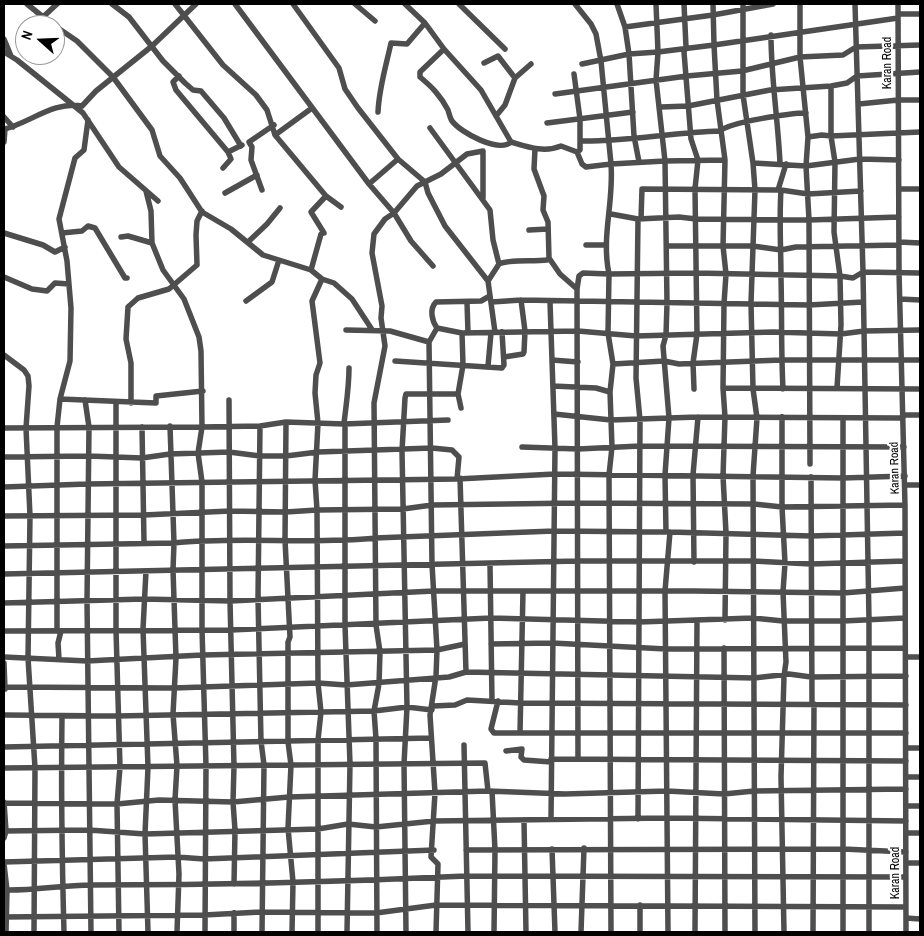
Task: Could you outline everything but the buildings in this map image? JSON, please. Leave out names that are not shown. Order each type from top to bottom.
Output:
[{"type":"street","points":[[27,4],[41,15]]},
{"type":"street","points":[[45,15],[57,4]]},
{"type":"street","points":[[112,4],[129,18],[163,62],[193,90],[201,91],[224,118],[240,146]]},
{"type":"street","points":[[175,4],[223,65],[256,95],[267,110],[274,125],[275,135],[326,196],[341,207]]},
{"type":"street","points":[[4,142],[4,129],[13,127],[42,113],[75,105],[82,106],[113,77],[152,46],[196,4]]},
{"type":"street","points":[[235,4],[369,184],[394,213],[411,241],[433,266]]},
{"type":"street","points":[[294,4],[339,68],[345,89],[358,108],[398,159],[425,182],[428,193],[445,226],[488,281],[496,332],[504,357],[503,368],[395,361]]},
{"type":"street","points":[[354,4],[375,21]]},
{"type":"street","points":[[405,4],[425,23],[444,50],[480,90],[511,142]]},
{"type":"street","points":[[459,4],[506,49]]},
{"type":"street","points":[[575,4],[591,24],[596,34],[601,61],[613,189],[605,244],[609,274],[608,333],[613,364],[610,392],[612,447],[609,475],[611,562],[609,733],[612,932]]},
{"type":"street","points":[[618,4],[625,27],[629,54],[634,136],[639,162]]},
{"type":"street","points":[[656,4],[658,52],[656,80],[661,107],[667,217],[667,303],[666,335],[663,346],[669,418],[664,476],[668,532],[665,591],[668,932]]},
{"type":"street","points":[[684,4],[686,19],[686,47],[684,52],[690,132],[698,160],[695,189],[697,334],[693,363],[694,388]]},
{"type":"street","points":[[713,4],[717,100],[725,160],[724,190],[726,218],[723,246],[726,274],[723,361],[725,417],[723,476],[726,533],[725,620]]},
{"type":"street","points":[[625,27],[713,15],[743,6],[773,4]]},
{"type":"street","points":[[800,4],[800,57],[808,137],[806,166],[809,220],[810,464]]},
{"type":"street","points":[[855,4],[862,218],[866,534],[869,620],[869,932]]},
{"type":"street","name":"Karan Road","points":[[898,4],[899,272],[905,476],[906,932]]},
{"type":"street","points":[[743,6],[743,95],[754,163],[755,190],[751,303],[753,389],[757,418],[753,476],[753,704],[756,819],[754,850],[756,906],[754,932]]},
{"type":"street","points":[[582,64],[629,54],[714,45],[744,39],[758,39],[771,35],[920,14]]},
{"type":"street","points":[[378,112],[379,88],[384,78],[391,43],[407,44],[425,23]]},
{"type":"street","points":[[65,33],[77,41],[113,77],[152,130],[160,156],[180,178],[202,211],[248,242],[263,256],[311,270],[322,279],[334,283],[352,299],[372,328]]},
{"type":"street","points":[[771,35],[771,63],[776,117],[783,163],[779,190],[782,305],[780,333],[783,389]]},
{"type":"street","points":[[4,39],[11,56]]},
{"type":"street","points":[[555,94],[603,89],[687,76],[742,71],[800,57],[843,54],[856,47],[920,45]]},
{"type":"street","points":[[444,50],[420,72],[420,77],[438,93],[452,120],[469,134],[482,141],[502,146],[511,142],[535,149],[554,149],[561,146],[577,152],[584,166],[639,162],[725,160]]},
{"type":"street","points":[[4,52],[75,105],[88,120],[119,167],[158,201]]},
{"type":"street","points":[[484,63],[498,56],[516,78]]},
{"type":"street","points":[[496,116],[505,105],[516,78],[531,64]]},
{"type":"street","points":[[661,107],[688,106],[774,90],[831,86],[847,83],[857,76],[920,72]]},
{"type":"street","points":[[574,74],[580,119],[580,150],[577,152]]},
{"type":"street","points":[[179,76],[172,82],[176,90],[228,152],[231,159],[223,168]]},
{"type":"street","points":[[831,86],[831,136],[835,162],[833,192],[836,247],[840,276],[841,334],[837,361],[837,388]]},
{"type":"street","points":[[859,104],[920,100]]},
{"type":"street","points":[[275,135],[312,108]]},
{"type":"street","points":[[547,123],[606,114],[634,112]]},
{"type":"street","points":[[580,140],[609,141],[634,136],[720,131],[725,126],[748,123],[760,118],[776,117],[789,113],[806,113]]},
{"type":"street","points":[[4,118],[13,127]]},
{"type":"street","points":[[59,659],[56,456],[60,399],[70,361],[71,308],[65,247],[59,219],[75,158],[84,150],[88,120]]},
{"type":"street","points":[[228,152],[249,142],[274,125]]},
{"type":"street","points":[[430,128],[483,198],[491,215],[493,240],[500,264]]},
{"type":"street","points":[[808,137],[860,133],[920,132]]},
{"type":"street","points":[[249,142],[253,154],[251,160],[262,190]]},
{"type":"street","points":[[535,149],[534,169],[544,196],[543,210],[548,229],[549,258],[560,274],[578,289]]},
{"type":"street","points":[[377,932],[376,739],[374,711],[379,684],[380,652],[376,625],[374,452],[376,422],[374,403],[384,346],[382,306],[374,267],[372,241],[374,234],[385,218],[394,213],[410,191],[441,174],[468,154],[483,151],[483,198]]},
{"type":"street","points":[[369,184],[398,159]]},
{"type":"street","points":[[754,163],[783,163],[806,166],[860,159],[898,160]]},
{"type":"street","points":[[225,193],[257,174]]},
{"type":"street","points":[[638,819],[640,420],[636,336],[642,189],[779,190],[808,194],[861,191]]},
{"type":"street","points":[[899,189],[920,189]]},
{"type":"street","points":[[146,190],[151,211],[152,243],[163,270],[184,299],[199,337],[202,427],[198,453],[202,482],[202,655],[206,766],[204,802],[205,932]]},
{"type":"street","points":[[311,270],[321,234],[324,233],[311,212],[326,196]]},
{"type":"street","points":[[248,242],[280,208]]},
{"type":"street","points":[[131,403],[131,363],[126,339],[128,307],[138,298],[165,291],[175,285],[198,263],[195,244],[197,221],[202,211]]},
{"type":"street","points":[[610,214],[640,219],[667,217],[809,220],[899,217]]},
{"type":"street","points":[[62,233],[82,231],[88,226],[95,228],[125,278],[128,278]]},
{"type":"street","points":[[529,230],[548,229]]},
{"type":"street","points":[[4,233],[43,245],[55,252],[65,247]]},
{"type":"street","points":[[121,237],[135,237],[152,243]]},
{"type":"street","points":[[667,246],[753,246],[781,250],[862,247],[920,242]]},
{"type":"street","points":[[586,245],[605,244]]},
{"type":"street","points":[[488,281],[500,264],[506,262],[532,262],[549,258]]},
{"type":"street","points":[[246,301],[272,282],[279,260]]},
{"type":"street","points":[[578,759],[579,276],[583,273],[696,273],[781,274],[853,278],[863,272],[920,273]]},
{"type":"street","points":[[4,277],[40,291],[47,291],[55,283],[69,284]]},
{"type":"street","points":[[318,932],[318,740],[321,712],[317,652],[317,510],[315,480],[318,452],[318,423],[315,393],[316,375],[320,363],[312,302],[322,279]]},
{"type":"street","points":[[863,302],[782,305],[751,303],[550,302],[490,299],[467,302],[436,302],[433,304],[433,322],[437,328],[465,333],[578,331],[636,336],[752,332],[810,335],[864,331],[920,330]]},
{"type":"street","points":[[900,299],[920,300]]},
{"type":"street","points":[[504,357],[523,354],[525,331],[521,300]]},
{"type":"street","points":[[461,408],[458,394],[463,364],[467,302]]},
{"type":"street","points":[[550,302],[555,448],[551,819]]},
{"type":"street","points":[[346,330],[372,328],[429,342]]},
{"type":"street","points":[[436,932],[438,864],[432,858],[434,850],[435,793],[430,715],[433,708],[437,650],[432,564],[432,448],[429,342],[437,328]]},
{"type":"street","points":[[488,366],[496,332]]},
{"type":"street","points":[[4,354],[24,370],[28,376],[26,428],[30,516],[30,631],[28,658],[35,768],[33,832],[36,889],[34,932]]},
{"type":"street","points":[[552,360],[578,362]]},
{"type":"street","points":[[613,364],[664,361],[679,364],[781,360],[920,360]]},
{"type":"street","points":[[348,932],[347,854],[350,764],[347,739],[346,510],[344,480],[346,399],[349,392],[349,368]]},
{"type":"street","points":[[553,386],[578,389],[596,388],[610,392]]},
{"type":"street","points":[[723,388],[810,390],[837,388],[865,390],[920,389]]},
{"type":"street","points":[[60,399],[156,403],[156,396],[202,391]]},
{"type":"street","points":[[406,932],[404,764],[407,707],[403,594],[403,423],[406,394],[458,394]]},
{"type":"street","points":[[85,400],[88,427],[87,660],[90,716],[88,860],[91,932]]},
{"type":"street","points":[[229,400],[228,483],[235,830],[234,884]]},
{"type":"street","points":[[116,402],[116,658],[119,687],[117,716],[120,767],[117,804],[120,886],[119,932]]},
{"type":"street","points":[[554,414],[611,420],[698,417],[865,418],[920,416]]},
{"type":"street","points":[[694,562],[693,475],[697,448],[698,417]]},
{"type":"street","points":[[782,417],[782,507],[785,563],[783,621],[785,648],[783,761],[780,777],[783,820],[784,932]]},
{"type":"street","points":[[843,418],[843,932]]},
{"type":"street","points":[[4,428],[230,427],[260,426],[286,422],[345,424],[448,420]]},
{"type":"street","points":[[286,422],[285,540],[290,637],[288,654],[288,742],[291,765],[288,828],[292,882],[292,932]]},
{"type":"street","points":[[170,426],[176,658],[173,714],[177,766],[175,800],[176,857],[179,874],[178,932]]},
{"type":"street","points":[[260,426],[258,598],[261,741],[264,765],[262,800],[262,932]]},
{"type":"street","points":[[142,427],[144,542]]},
{"type":"street","points":[[522,447],[578,449],[640,446],[697,448],[904,447]]},
{"type":"street","points":[[4,458],[28,456],[142,458],[170,454],[229,452],[260,456],[286,456],[345,451],[374,452],[432,448],[452,450],[459,456],[458,479],[461,506],[466,672]]},
{"type":"street","points":[[4,487],[87,484],[458,479],[555,474],[843,478],[905,476]]},
{"type":"street","points":[[811,477],[811,649],[814,733],[813,932]]},
{"type":"street","points":[[905,486],[920,485]]},
{"type":"street","points":[[4,516],[117,514],[144,516],[230,511],[286,512],[404,509],[432,505],[610,502],[694,505],[754,504],[782,507],[811,505],[905,505]]},
{"type":"street","points":[[4,546],[58,546],[144,542],[174,543],[201,540],[346,541],[432,535],[462,536],[554,531],[695,532],[783,536],[905,532]]},
{"type":"street","points":[[4,574],[58,571],[146,571],[345,566],[404,567],[432,564],[554,562],[753,561],[811,564],[843,561],[905,560]]},
{"type":"street","points":[[490,564],[491,673],[495,701],[491,731],[520,733],[906,733]]},
{"type":"street","points":[[146,571],[144,657],[145,743],[148,766],[144,834],[148,932]]},
{"type":"street","points":[[4,604],[116,600],[230,601],[258,598],[490,591],[843,593],[905,588]]},
{"type":"street","points":[[520,733],[523,591]]},
{"type":"street","points":[[4,631],[231,630],[345,624],[376,625],[464,618],[553,618],[639,622],[753,618],[783,621],[843,621],[905,618]]},
{"type":"street","points":[[695,932],[697,621]]},
{"type":"street","points":[[491,644],[523,645],[552,643],[666,648],[753,649],[906,648]]},
{"type":"street","points":[[4,657],[87,660],[144,657],[176,658],[232,654],[437,650],[466,644]]},
{"type":"street","points":[[724,648],[726,677],[724,733],[725,932]]},
{"type":"street","points":[[906,657],[920,657]]},
{"type":"street","points":[[4,663],[4,688],[174,688],[318,683],[346,685],[379,684],[436,676],[449,677],[466,672],[754,678],[784,676],[788,674],[812,677],[906,676]]},
{"type":"street","points":[[4,722],[4,714],[31,716],[117,716],[233,712],[374,711],[407,707],[433,708],[455,705],[467,700],[520,703],[906,705]]},
{"type":"street","points":[[62,716],[62,887],[64,932]]},
{"type":"street","points":[[4,747],[145,743],[174,745],[261,741],[431,738]]},
{"type":"street","points":[[464,745],[468,932]]},
{"type":"street","points":[[506,751],[516,748],[522,749],[521,757],[524,760],[551,761],[578,759],[906,761]]},
{"type":"street","points":[[906,748],[920,748]]},
{"type":"street","points":[[4,768],[485,763],[494,822],[496,876],[494,932]]},
{"type":"street","points":[[906,777],[920,777]]},
{"type":"street","points":[[906,789],[754,791],[725,794],[667,791],[550,793],[490,791],[289,797],[233,802],[175,800],[117,804],[4,803],[4,833],[89,830],[144,834],[288,828],[318,829],[348,824],[376,826],[434,821],[494,822],[551,819],[725,818],[906,821]]},
{"type":"street","points":[[906,806],[920,806]]},
{"type":"street","points":[[524,821],[526,932]]},
{"type":"street","points":[[906,833],[920,833]]},
{"type":"street","points":[[466,850],[584,848],[668,850],[843,849],[906,852]]},
{"type":"street","points":[[581,932],[584,848]]},
{"type":"street","points":[[552,849],[555,932]]},
{"type":"street","points":[[6,932],[4,863],[62,859],[204,858],[434,850]]},
{"type":"street","points":[[906,863],[920,864]]},
{"type":"street","points":[[5,890],[90,885],[178,886],[348,882],[466,876],[906,877]]},
{"type":"street","points":[[640,905],[640,932]]},
{"type":"street","points":[[5,917],[204,915],[261,912],[347,914],[405,911],[436,906],[695,905],[906,907]]},
{"type":"street","points":[[234,913],[234,932]]},
{"type":"street","points":[[906,918],[920,919]]}]
